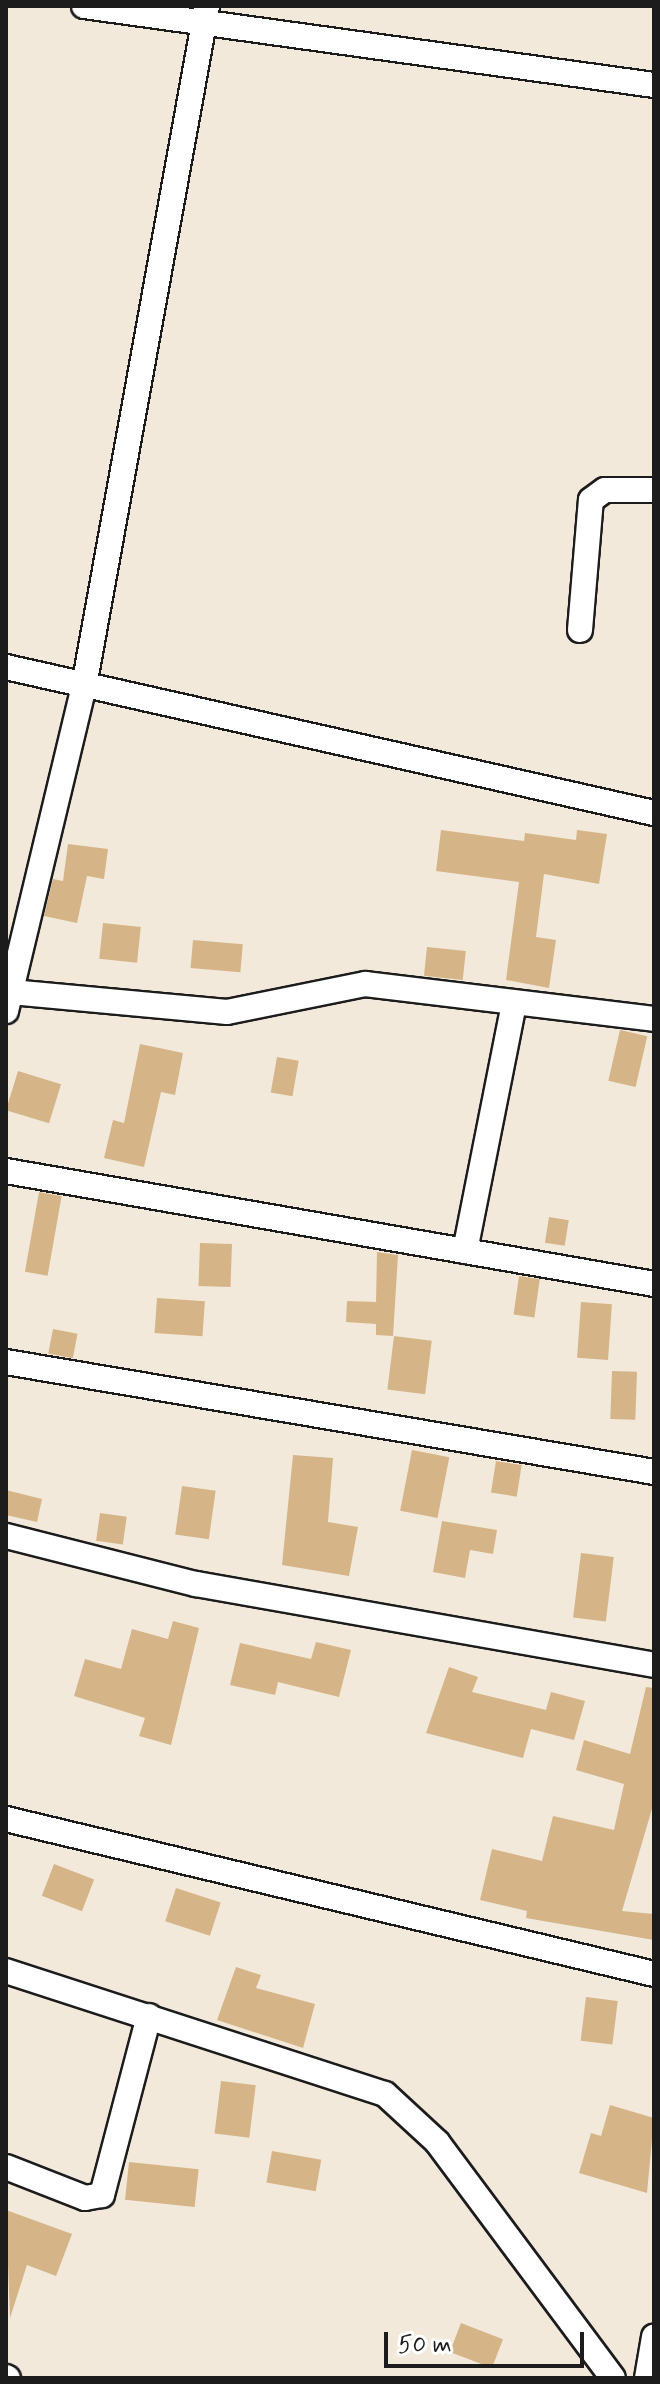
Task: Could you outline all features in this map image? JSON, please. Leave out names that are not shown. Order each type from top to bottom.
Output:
[{"type":"street","points":[[84,6],[206,14],[654,85]]},
{"type":"street","points":[[206,14],[84,686],[8,1001],[227,1012],[365,984],[654,1019]]},
{"type":"street","points":[[580,630],[593,497],[654,490]]},
{"type":"street","points":[[6,667],[654,813]]},
{"type":"street","points":[[465,1251],[514,1003]]},
{"type":"street","points":[[6,1171],[654,1284]]},
{"type":"street","points":[[6,1362],[654,1472]]},
{"type":"street","points":[[6,1536],[196,1584],[654,1665]]},
{"type":"street","points":[[6,1819],[654,1974]]},
{"type":"street","points":[[6,1971],[349,2079],[399,2103],[437,2142],[613,2378]]},
{"type":"street","points":[[6,2167],[85,2198],[102,2195],[149,2016]]},
{"type":"street","points":[[649,2376],[654,2337]]},
{"type":"building","points":[[441,830],[524,841],[525,833],[576,840],[577,830],[607,834],[599,884],[544,874],[536,937],[556,940],[549,988],[506,980],[519,882],[436,871]]},
{"type":"building","points":[[68,844],[108,849],[104,879],[87,876],[77,923],[44,916],[53,879],[63,881]]},
{"type":"building","points":[[103,923],[141,927],[137,963],[99,959]]},
{"type":"building","points":[[193,940],[243,944],[240,972],[191,968]]},
{"type":"building","points":[[427,947],[466,951],[463,980],[424,976]]},
{"type":"building","points":[[620,1030],[647,1036],[636,1087],[608,1081]]},
{"type":"building","points":[[140,1044],[183,1053],[175,1095],[161,1092],[144,1167],[104,1158],[113,1120],[124,1123]]},
{"type":"building","points":[[277,1057],[299,1061],[292,1096],[271,1092]]},
{"type":"building","points":[[18,1071],[61,1084],[49,1123],[6,1110]]},
{"type":"building","points":[[39,1192],[62,1196],[48,1276],[25,1272]]},
{"type":"building","points":[[549,1217],[569,1220],[565,1246],[545,1243]]},
{"type":"building","points":[[200,1243],[232,1244],[230,1287],[198,1286]]},
{"type":"building","points":[[377,1252],[398,1255],[393,1336],[376,1335],[376,1324],[346,1322],[347,1301],[376,1302]]},
{"type":"building","points":[[519,1276],[540,1279],[534,1318],[514,1315]]},
{"type":"building","points":[[157,1298],[205,1301],[202,1336],[155,1333]]},
{"type":"building","points":[[581,1302],[612,1304],[608,1360],[577,1358]]},
{"type":"building","points":[[53,1329],[78,1334],[73,1358],[48,1354]]},
{"type":"building","points":[[394,1336],[432,1341],[425,1394],[387,1390]]},
{"type":"building","points":[[612,1371],[637,1372],[635,1420],[610,1419]]},
{"type":"building","points":[[412,1450],[449,1457],[437,1518],[400,1511]]},
{"type":"building","points":[[293,1455],[333,1458],[328,1522],[358,1527],[349,1576],[282,1565]]},
{"type":"building","points":[[496,1461],[522,1465],[517,1497],[491,1493]]},
{"type":"building","points":[[182,1486],[216,1491],[209,1539],[175,1535]]},
{"type":"building","points":[[6,1490],[42,1499],[37,1522],[6,1515]]},
{"type":"building","points":[[100,1513],[127,1517],[123,1544],[96,1541]]},
{"type":"building","points":[[442,1521],[497,1530],[493,1554],[470,1550],[465,1578],[433,1572]]},
{"type":"building","points":[[581,1553],[614,1557],[606,1622],[573,1618]]},
{"type":"building","points":[[173,1621],[199,1628],[171,1745],[139,1736],[145,1718],[74,1696],[85,1659],[121,1669],[132,1629],[168,1639]]},
{"type":"building","points":[[316,1642],[351,1650],[339,1697],[278,1682],[275,1695],[230,1685],[240,1643],[311,1659]]},
{"type":"building","points":[[449,1667],[478,1677],[472,1692],[546,1710],[551,1692],[585,1701],[574,1740],[531,1729],[523,1758],[426,1733]]},
{"type":"building","points":[[646,1687],[654,1688],[654,1802],[622,1911],[654,1914],[654,1940],[526,1918],[527,1911],[480,1900],[492,1849],[542,1861],[553,1816],[614,1830],[624,1784],[576,1770],[584,1740],[630,1754]]},
{"type":"building","points":[[54,1864],[94,1879],[82,1911],[42,1896]]},
{"type":"building","points":[[176,1888],[221,1903],[210,1936],[165,1921]]},
{"type":"building","points":[[236,1967],[261,1975],[256,1988],[315,2004],[303,2048],[217,2020]]},
{"type":"building","points":[[586,1997],[618,2001],[612,2045],[581,2041]]},
{"type":"building","points":[[221,2081],[256,2085],[249,2138],[215,2134]]},
{"type":"building","points":[[610,2105],[654,2118],[647,2193],[579,2173],[591,2133],[601,2136]]},
{"type":"building","points":[[272,2151],[321,2160],[316,2191],[266,2183]]},
{"type":"building","points":[[129,2162],[199,2169],[195,2207],[125,2200]]},
{"type":"building","points":[[6,2210],[72,2234],[56,2276],[27,2265],[10,2318]]},
{"type":"building","points":[[461,2323],[503,2339],[492,2368],[450,2352]]}]
